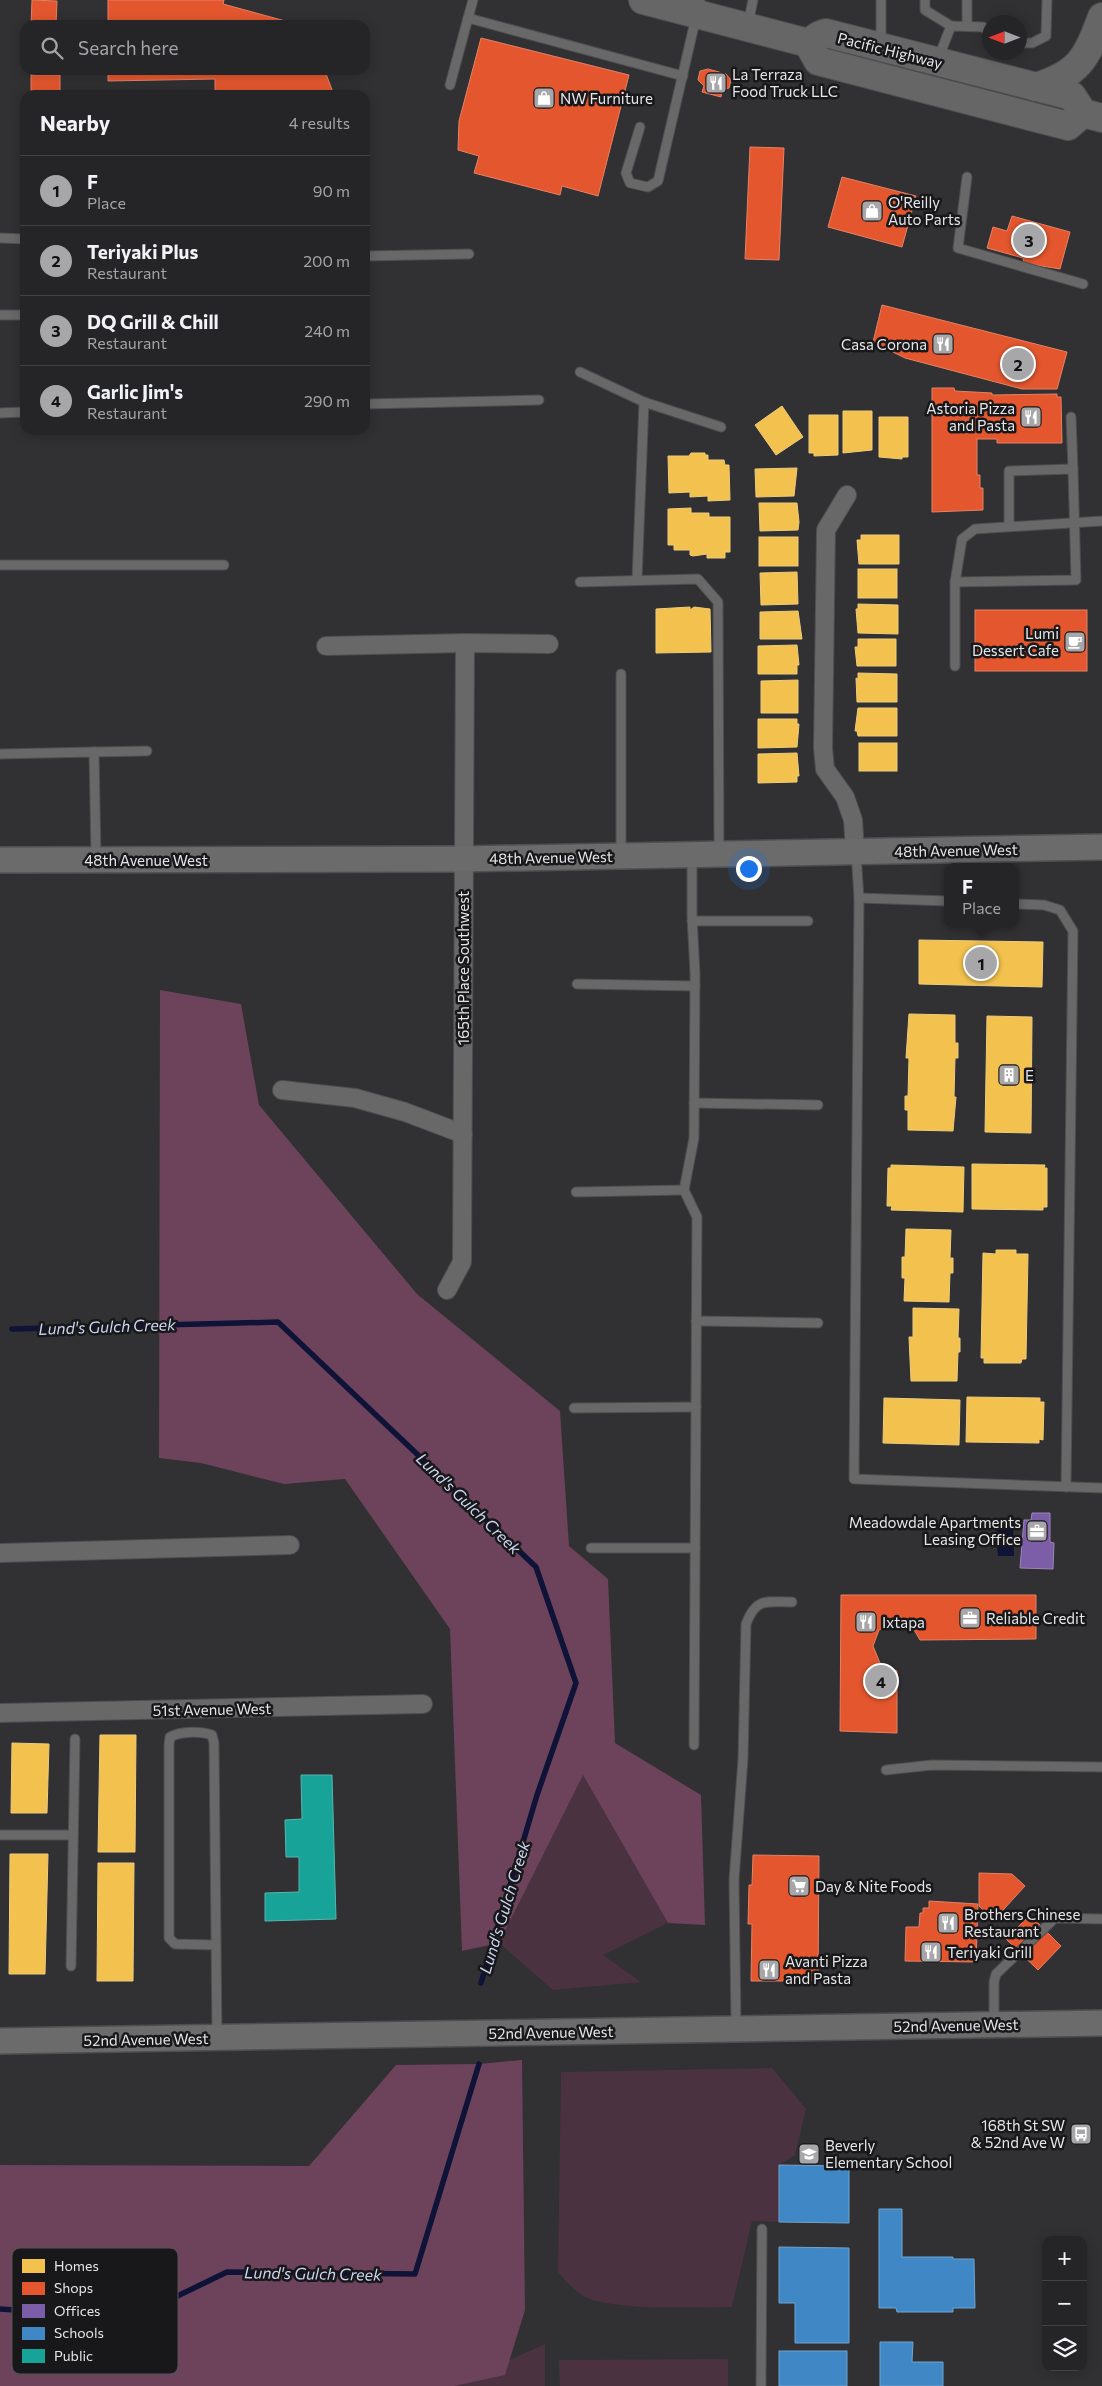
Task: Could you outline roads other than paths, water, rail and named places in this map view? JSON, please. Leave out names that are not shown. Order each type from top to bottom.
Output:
[{"type":"highway","points":[[643,0],[699,7],[748,27],[808,43],[818,61],[956,98],[1068,126],[1092,116]]},
{"type":"highway","points":[[1036,87],[1058,80],[1076,68],[1091,47],[1102,18]]},
{"type":"highway","name":"Pacific Highway","points":[[808,43],[820,35],[826,34],[1072,96],[1092,116]]},
{"type":"street","points":[[847,495],[826,530],[823,748],[825,769],[845,797],[853,820],[856,852]]},
{"type":"street","points":[[326,646],[465,643],[549,644]]},
{"type":"street","name":"165th Place Southwest","points":[[447,1290],[462,1262],[462,859],[465,643]]},
{"type":"street","name":"48th Avenue West","points":[[0,860],[462,859],[1102,847]]},
{"type":"street","points":[[282,1090],[355,1098],[405,1112],[463,1134]]},
{"type":"street","points":[[0,1553],[290,1545]]},
{"type":"street","name":"51st Avenue West","points":[[0,1713],[423,1704]]},
{"type":"street","name":"52nd Avenue West","points":[[0,2041],[1102,2023]]},
{"type":"lane","points":[[450,85],[473,0]]},
{"type":"lane","points":[[748,27],[753,0]]},
{"type":"lane","points":[[881,0],[881,48]]},
{"type":"lane","points":[[925,0],[925,10],[951,26],[982,27]]},
{"type":"lane","points":[[967,0],[967,26]]},
{"type":"lane","points":[[1027,43],[1032,43],[1046,36],[1047,0]]},
{"type":"lane","points":[[640,127],[626,173],[630,183],[648,187],[658,181],[699,7]]},
{"type":"lane","points":[[468,18],[683,76]]},
{"type":"lane","points":[[937,62],[951,26]]},
{"type":"lane","points":[[967,177],[958,248],[1082,284]]},
{"type":"lane","points":[[0,238],[20,239]]},
{"type":"lane","points":[[370,256],[469,254]]},
{"type":"lane","points":[[0,315],[20,315]]},
{"type":"lane","points":[[580,372],[644,402],[721,428]]},
{"type":"lane","points":[[370,404],[540,400]]},
{"type":"lane","points":[[637,580],[644,402]]},
{"type":"lane","points":[[0,413],[20,412]]},
{"type":"lane","points":[[955,582],[1076,580],[1071,418]]},
{"type":"lane","points":[[1009,526],[1009,471],[1073,469]]},
{"type":"lane","points":[[954,666],[955,582],[962,539],[975,528],[1074,521],[1102,521]]},
{"type":"lane","points":[[0,565],[224,565]]},
{"type":"lane","points":[[580,582],[698,579],[718,602],[719,854]]},
{"type":"lane","points":[[622,674],[622,856]]},
{"type":"lane","points":[[0,754],[146,751]]},
{"type":"lane","points":[[94,752],[96,860]]},
{"type":"lane","points":[[856,852],[859,898],[854,1479],[1102,1488]]},
{"type":"lane","points":[[692,855],[692,921],[695,986],[694,1138],[684,1190],[696,1217],[694,1745]]},
{"type":"lane","points":[[859,898],[944,901]]},
{"type":"lane","points":[[1019,904],[1044,905],[1060,910],[1073,931],[1066,1487]]},
{"type":"lane","points":[[692,921],[808,922]]},
{"type":"lane","points":[[577,984],[695,986]]},
{"type":"lane","points":[[694,1102],[818,1105]]},
{"type":"lane","points":[[576,1192],[684,1190]]},
{"type":"lane","points":[[696,1321],[818,1323]]},
{"type":"lane","points":[[574,1408],[696,1406]]},
{"type":"lane","points":[[591,1548],[695,1548]]},
{"type":"lane","points":[[736,2029],[734,1880],[743,1759],[746,1624],[755,1606],[763,1602],[792,1602]]},
{"type":"lane","points":[[215,1945],[175,1944],[169,1938],[169,1745],[170,1737],[176,1734],[206,1733],[212,1735],[214,1743],[217,2037]]},
{"type":"lane","points":[[70,1966],[75,1739]]},
{"type":"lane","points":[[886,1770],[932,1765],[1102,1767]]},
{"type":"lane","points":[[0,1835],[73,1835]]},
{"type":"lane","points":[[994,2025],[994,1982],[1000,1970],[1055,1918],[1102,1919]]},
{"type":"lane","points":[[761,2386],[762,2229]]},
{"type":"waterway","name":"Lund's Gulch Creek","points":[[12,1329],[278,1322],[536,1567],[576,1683],[537,1795],[481,1983]]},
{"type":"waterway","name":"Lund's Gulch Creek","points":[[178,2296],[227,2272],[415,2274],[479,2064]]},
{"type":"waterway","name":"Lund's Gulch Creek","points":[[0,2309],[12,2310]]},
{"type":"place","name":"La Terraza Food Truck LLC","points":[[716,83]]},
{"type":"place","name":"NW Furniture","points":[[544,98]]},
{"type":"place","name":"O'Reilly Auto Parts","points":[[872,211]]},
{"type":"place","name":"DQ Grill & Chill","points":[[1029,240]]},
{"type":"place","name":"Casa Corona","points":[[943,344]]},
{"type":"place","name":"Teriyaki Plus","points":[[1018,364]]},
{"type":"place","name":"Astoria Pizza and Pasta","points":[[1031,417]]},
{"type":"place","name":"Lumi Dessert Cafe","points":[[1075,642]]},
{"type":"place","name":"F","points":[[981,963]]},
{"type":"place","name":"E","points":[[1009,1075]]},
{"type":"place","name":"Meadowdale Apartments Leasing Office","points":[[1037,1531]]},
{"type":"place","name":"Reliable Credit","points":[[970,1618]]},
{"type":"place","name":"Ixtapa","points":[[866,1622]]},
{"type":"place","name":"Garlic Jim's","points":[[881,1681]]},
{"type":"place","name":"Day & Nite Foods","points":[[799,1886]]},
{"type":"place","name":"Brothers Chinese Restaurant","points":[[948,1923]]},
{"type":"place","name":"Teriyaki Grill","points":[[931,1952]]},
{"type":"place","name":"Avanti Pizza and Pasta","points":[[769,1970]]},
{"type":"place","name":"168th St SW & 52nd Ave W","points":[[1081,2134]]},
{"type":"place","name":"Beverly Elementary School","points":[[809,2154]]}]
